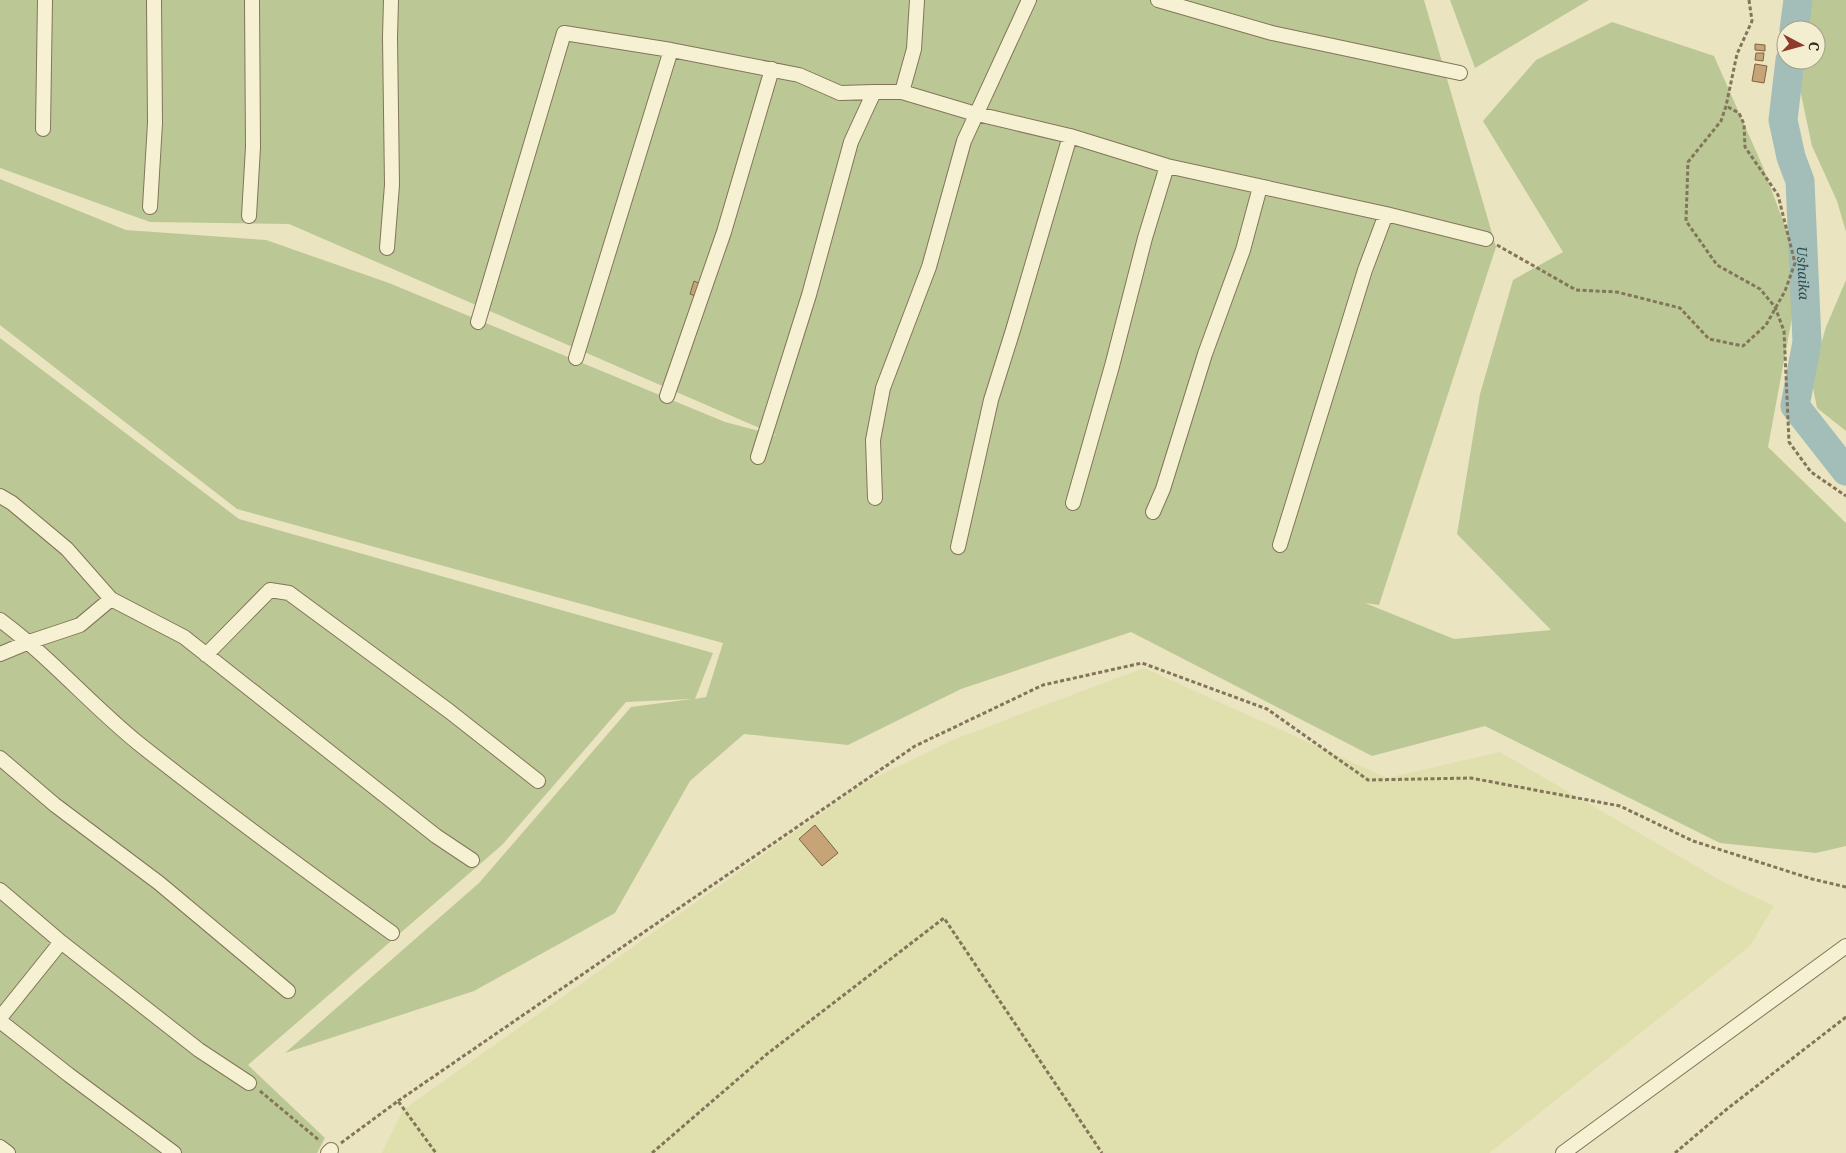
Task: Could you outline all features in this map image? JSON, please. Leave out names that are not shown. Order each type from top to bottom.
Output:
[{"type":"street","points":[[43,129],[45,0]]},
{"type":"street","points":[[150,207],[155,123],[154,0]]},
{"type":"street","points":[[248,216],[253,147],[252,0]]},
{"type":"street","points":[[387,248],[392,185],[391,0]]},
{"type":"street","points":[[902,92],[914,49],[917,0]]},
{"type":"street","points":[[875,498],[873,440],[884,388],[929,267],[964,141],[1028,0]]},
{"type":"street","points":[[1158,0],[1272,33],[1460,72]]},
{"type":"street","points":[[478,322],[564,33],[772,69],[799,75],[840,93],[902,92],[976,114],[1070,136],[1167,166],[1386,214],[1486,239]]},
{"type":"street","points":[[576,358],[671,50]]},
{"type":"street","points":[[667,396],[724,232],[772,69]]},
{"type":"street","points":[[758,457],[809,295],[851,142],[874,92]]},
{"type":"street","points":[[958,547],[991,400],[1070,136]]},
{"type":"street","points":[[1073,503],[1112,366],[1145,238],[1167,166]]},
{"type":"street","points":[[1153,512],[1163,490],[1205,354],[1242,250],[1260,187]]},
{"type":"street","points":[[1280,545],[1365,270],[1386,214]]},
{"type":"street","points":[[0,496],[12,503],[67,549],[111,599],[184,637],[436,836],[472,860]]},
{"type":"street","points":[[206,655],[270,590],[289,593],[442,706],[538,781]]},
{"type":"street","points":[[0,654],[80,625],[111,599]]},
{"type":"street","points":[[0,620],[29,642],[136,742],[296,864],[392,933]]},
{"type":"street","points":[[0,758],[55,805],[159,883],[288,991]]},
{"type":"street","points":[[0,890],[61,942],[199,1050],[250,1083]]},
{"type":"street","points":[[61,942],[0,1019],[69,1075],[174,1153]]},
{"type":"street","points":[[1563,1153],[1846,946]]},
{"type":"street","points":[[0,1147],[8,1153]]},
{"type":"path","points":[[1748,0],[1752,21],[1737,54],[1721,121],[1688,162],[1686,221],[1717,265],[1760,289],[1775,307],[1784,331],[1789,442],[1811,472],[1846,496]]},
{"type":"path","points":[[1486,239],[1576,290],[1617,292],[1680,308],[1709,339],[1742,346],[1766,325],[1785,291],[1794,263],[1778,195],[1745,147],[1744,124],[1739,114],[1726,106]]},
{"type":"path","points":[[250,1083],[330,1152],[398,1101],[915,746],[1043,685],[1142,663],[1267,709],[1368,780],[1471,778],[1620,806],[1693,840],[1812,879],[1846,887]]},
{"type":"path","points":[[652,1153],[767,1054],[944,918],[1102,1153]]},
{"type":"path","points":[[1675,1153],[1727,1109],[1846,1017]]},
{"type":"path","points":[[398,1101],[436,1153]]},
{"type":"green space","points":[[0,0],[1424,0],[1496,247],[1379,605],[1365,603],[1454,639],[1551,630],[1457,534],[1480,394],[1513,280],[1563,252],[1483,121],[1536,60],[1612,22],[1714,56],[1763,167],[1801,269],[1768,447],[1846,523],[1846,846],[1816,853],[1720,843],[1485,726],[1372,756],[1131,632],[961,689],[848,745],[744,734],[690,781],[615,913],[474,991],[285,1053],[479,883],[631,707],[692,699],[626,702],[502,845],[248,1065],[325,1138],[317,1153],[0,1153],[0,338],[239,519],[713,653],[695,699],[706,697],[723,643],[237,509],[0,325],[0,179],[126,230],[266,240],[389,283],[725,422],[778,436],[289,224],[150,222],[0,168]]},
{"type":"green space","points":[[1450,0],[1589,0],[1475,68]]},
{"type":"green space","points":[[1812,0],[1846,0],[1846,232],[1837,201],[1812,146],[1798,80],[1800,70],[1826,70],[1826,20],[1808,20]]},
{"type":"green space","points":[[1846,280],[1846,431],[1817,408],[1811,378],[1826,327]]},
{"type":"green space","points":[[1144,668],[1387,778],[1500,752],[1725,883],[1774,906],[1750,946],[1489,1153],[382,1153],[403,1110],[864,783],[955,739]]},
{"type":"building","points":[[1755,44],[1765,45],[1765,51],[1755,50]]},
{"type":"building","points":[[1756,53],[1764,53],[1763,61],[1755,60]]},
{"type":"building","points":[[1755,64],[1767,66],[1764,83],[1752,81]]},
{"type":"building","points":[[694,281],[701,284],[698,297],[690,294]]},
{"type":"building","points":[[815,825],[838,853],[822,866],[799,839]]},
{"type":"waterway","name":"Ushaika","points":[[1795,20],[1798,0]]},
{"type":"waterway","name":"Ushaika","points":[[1789,70],[1783,120],[1791,157],[1800,181],[1807,342],[1795,406],[1846,471]]}]
